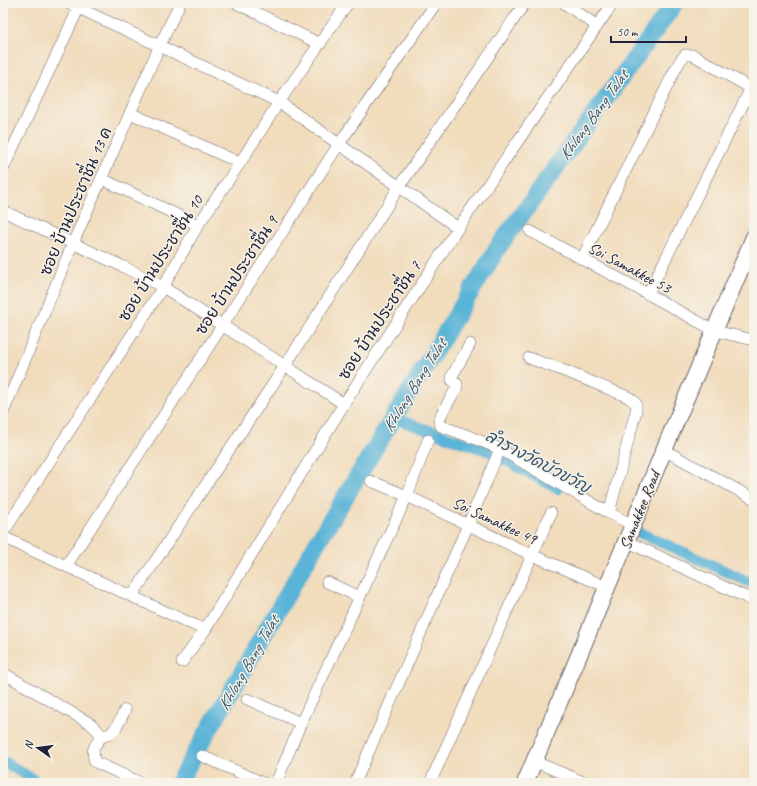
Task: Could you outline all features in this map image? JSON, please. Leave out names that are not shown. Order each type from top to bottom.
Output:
[{"type":"main road","name":"Samakkee Road","points":[[524,783],[572,672],[664,450],[715,331],[751,253],[754,237]]},
{"type":"street","points":[[68,3],[80,6],[279,102],[458,228]]},
{"type":"street","name":"ซอย บ้านประชาชื่น 13 ค","points":[[3,413],[73,243],[180,3]]},
{"type":"street","points":[[236,3],[257,8],[320,44]]},
{"type":"street","name":"ซอย บ้านประชาชื่น 10","points":[[3,533],[163,288],[198,225],[279,102],[348,3]]},
{"type":"street","name":"ซอย บ้านประชาชื่น 9","points":[[66,566],[338,144],[436,3]]},
{"type":"street","points":[[132,596],[285,366],[399,187],[525,3]]},
{"type":"street","points":[[564,3],[597,26]]},
{"type":"street","name":"ซอย บ้านประชาชื่น 7","points":[[182,662],[205,630],[344,404],[458,228],[613,3]]},
{"type":"street","points":[[3,169],[80,6]]},
{"type":"street","points":[[582,259],[680,61],[685,56],[693,55],[752,89],[648,294]]},
{"type":"street","points":[[130,113],[240,163]]},
{"type":"street","points":[[102,179],[198,225]]},
{"type":"street","points":[[3,211],[124,267],[163,288],[344,404]]},
{"type":"street","name":"Soi Samakkee 53","points":[[530,231],[715,331],[754,340]]},
{"type":"street","points":[[470,344],[452,376],[452,380],[457,384],[457,387],[439,420],[441,426],[471,437],[633,525]]},
{"type":"street","points":[[529,358],[570,373],[636,402],[636,411],[609,513]]},
{"type":"street","points":[[276,783],[301,723],[407,496],[428,440]]},
{"type":"street","points":[[664,450],[754,500]]},
{"type":"street","points":[[355,783],[498,453]]},
{"type":"street","name":"Soi Samakkee 49","points":[[371,480],[532,555],[607,587]]},
{"type":"street","points":[[430,783],[551,513]]},
{"type":"street","points":[[3,537],[205,630]]},
{"type":"street","points":[[626,541],[754,601]]},
{"type":"street","points":[[327,582],[360,597]]},
{"type":"street","points":[[3,674],[91,724],[102,736]]},
{"type":"street","points":[[247,699],[301,723]]},
{"type":"street","points":[[125,710],[112,732],[107,736],[102,736],[93,748],[92,754],[95,762],[141,783]]},
{"type":"street","points":[[202,756],[263,783]]},
{"type":"street","points":[[533,761],[586,783]]},
{"type":"waterway","name":"Khlong Bang Talat","points":[[178,783],[318,541],[499,246],[675,3]]},
{"type":"waterway","name":"ลำรางวัดบัวขวัญ","points":[[393,418],[491,452],[558,489]]},
{"type":"waterway","name":"ลำรางวัดบัวขวัญ","points":[[638,532],[754,584]]},
{"type":"waterway","points":[[3,761],[39,783]]}]
